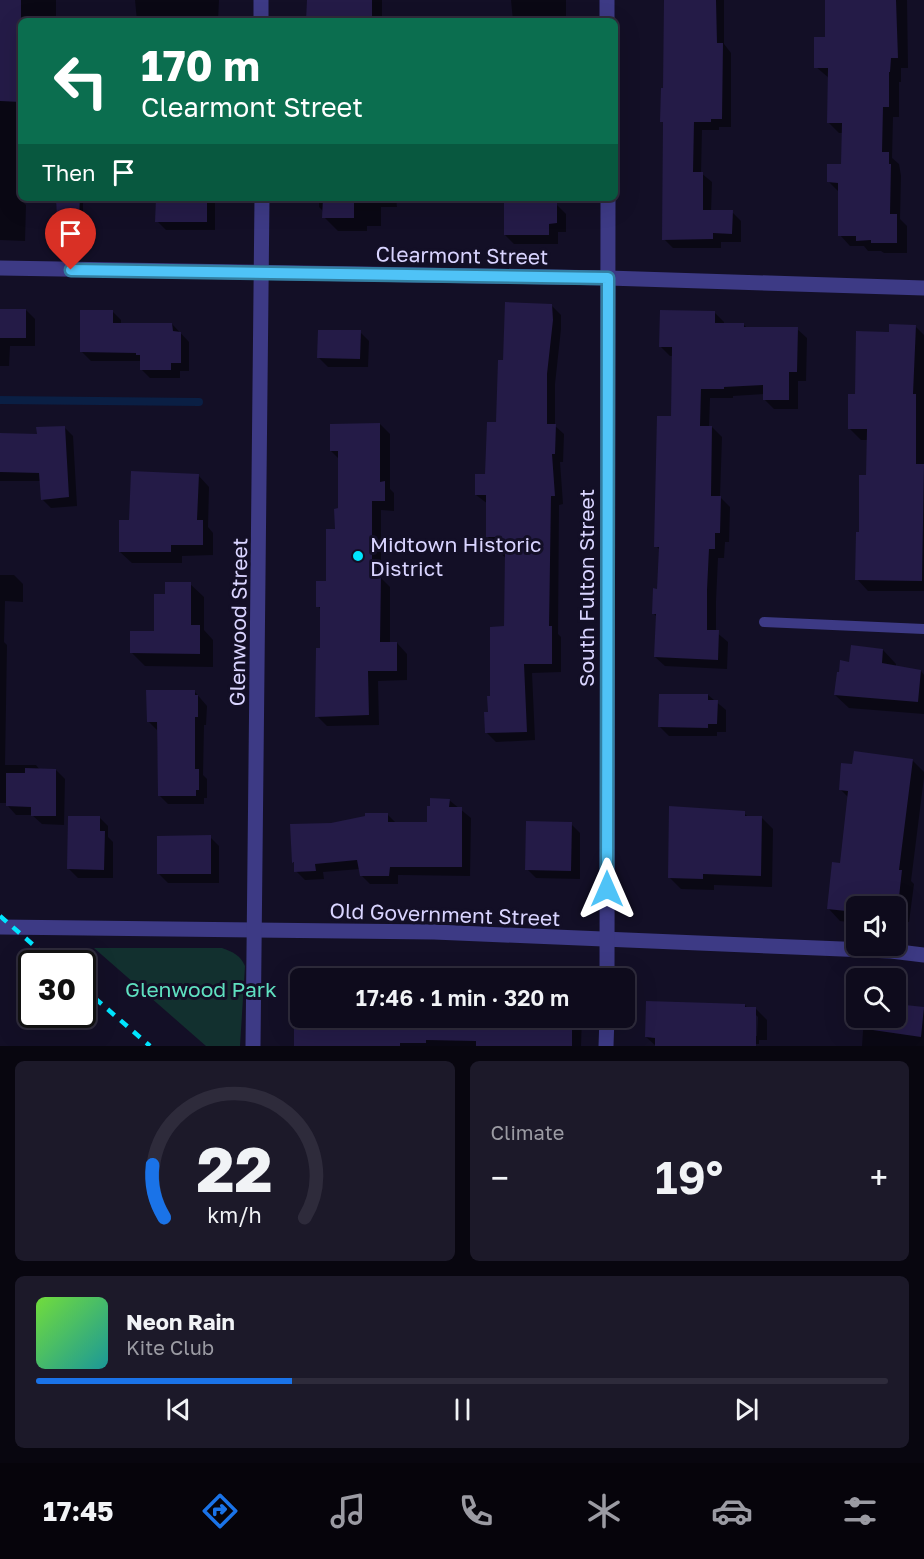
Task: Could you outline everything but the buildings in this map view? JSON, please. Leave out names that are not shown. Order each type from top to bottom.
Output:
[{"type":"street","points":[[261,0],[261,18]]},
{"type":"street","points":[[607,0],[607,18]]},
{"type":"street","name":"Glenwood Street","points":[[253,1046],[262,201]]},
{"type":"street","name":"South Fulton Street","points":[[607,968],[608,201]]},
{"type":"street","name":"Clearmont Street","points":[[0,268],[608,278],[924,288]]},
{"type":"street","name":"Old Government Street","points":[[0,927],[434,932],[891,951],[924,956]]},
{"type":"street","points":[[606,1046],[607,1028]]},
{"type":"lane","points":[[764,622],[924,629]]},
{"type":"green space","name":"Glenwood Park","points":[[94,948],[222,948],[236,954],[245,966],[240,1046],[206,1046]]},
{"type":"waterway","points":[[0,400],[199,402]]},
{"type":"railway","points":[[0,916],[39,950]]},
{"type":"railway","points":[[96,999],[150,1046]]},
{"type":"place","name":"Midtown Historic District","points":[[358,556]]},
{"type":"route","points":[[71,270],[608,278],[607,889]]}]
